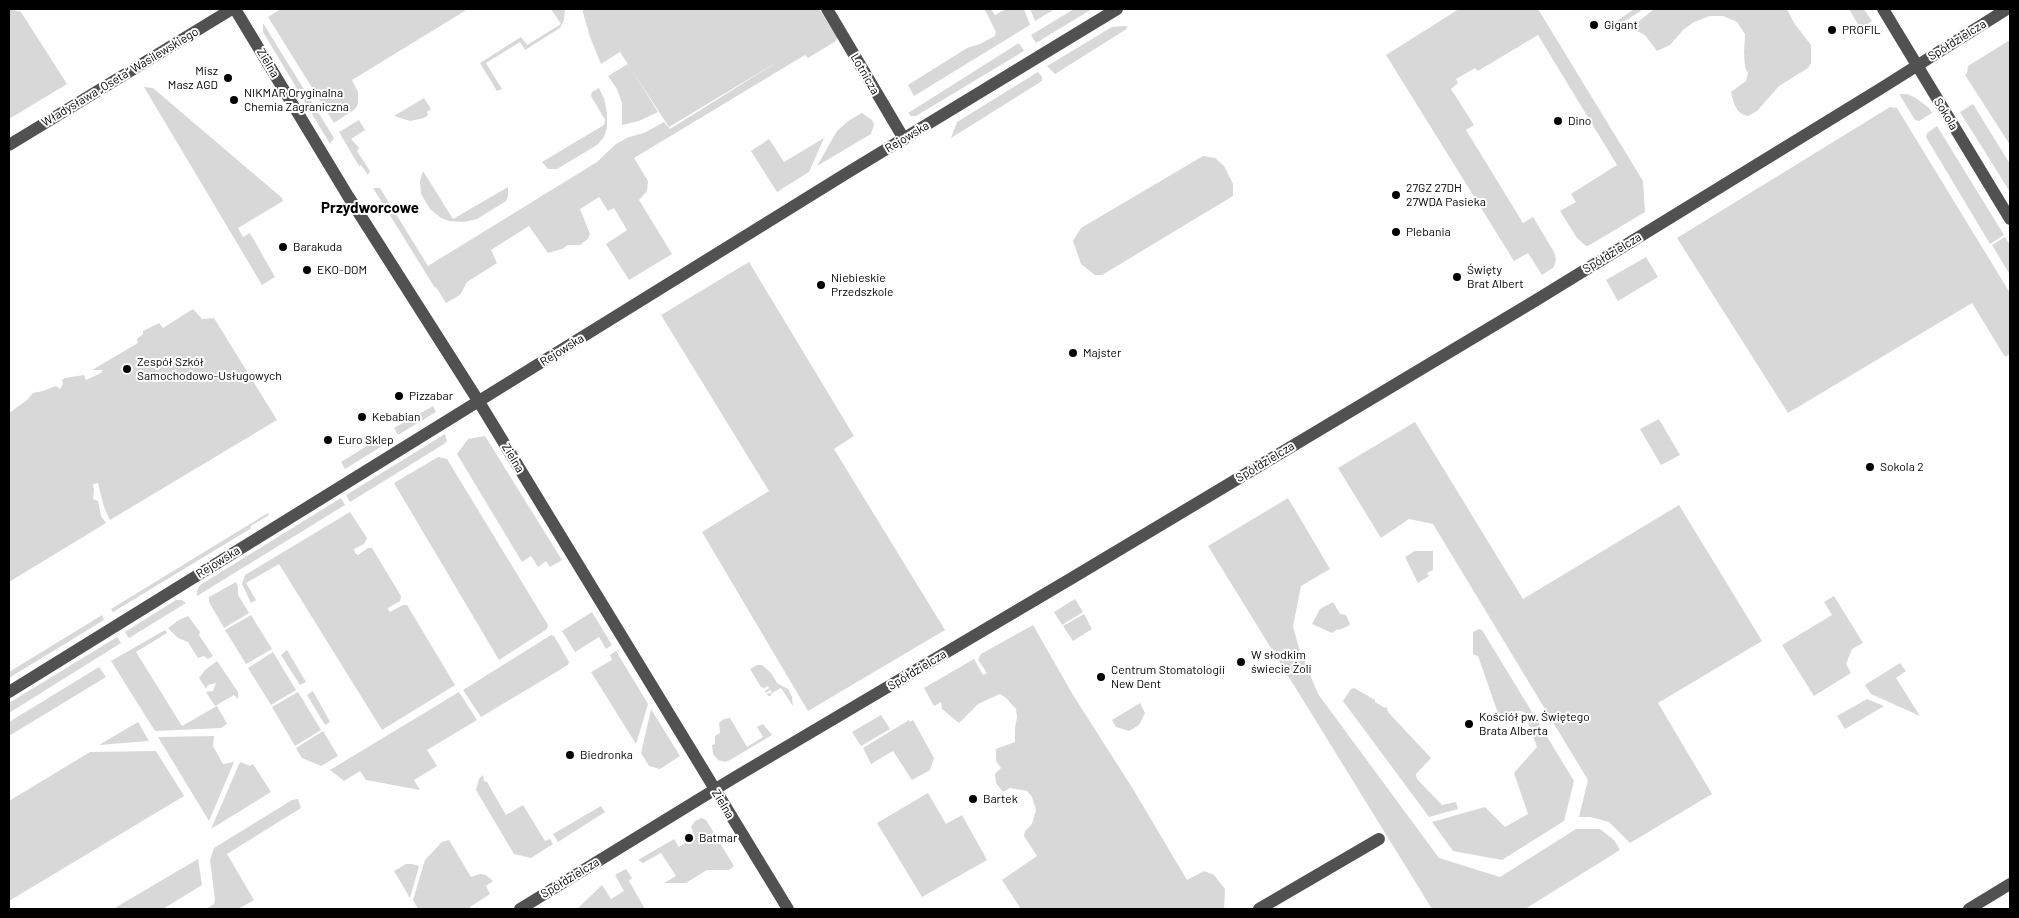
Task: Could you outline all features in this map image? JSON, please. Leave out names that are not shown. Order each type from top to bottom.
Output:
[{"type":"street","name":"Władysława „Oseta” Wasilewskiego","points":[[9,145],[233,9]]},
{"type":"street","name":"Zielna","points":[[233,9],[348,196],[479,402],[788,909]]},
{"type":"street","name":"Lotnicza","points":[[827,9],[904,138]]},
{"type":"street","name":"Rejowska","points":[[9,692],[904,138],[1117,9]]},
{"type":"street","name":"Sokola","points":[[1883,9],[2010,219]]},
{"type":"street","name":"Spółdzielcza","points":[[520,909],[715,790],[1533,302],[2007,9]]},
{"type":"street","points":[[1259,909],[1379,839]]},
{"type":"street","points":[[1969,909],[2010,884]]},
{"type":"shaded area","points":[[9,9],[21,12],[67,84],[9,119]]},
{"type":"shaded area","points":[[281,9],[468,9],[352,80],[358,92],[358,104],[355,109],[334,123],[268,17]]},
{"type":"shaded area","points":[[551,9],[565,9],[564,20],[560,28],[525,50],[520,42],[486,63],[502,89],[497,91],[480,63],[521,37],[527,45],[561,24]]},
{"type":"shaded area","points":[[582,9],[819,9],[837,37],[836,41],[808,58],[805,55],[634,158],[648,181],[647,191],[639,200],[672,254],[629,280],[606,244],[627,230],[614,208],[608,211],[599,197],[580,209],[590,234],[588,239],[580,245],[568,245],[548,253],[529,226],[491,250],[497,263],[467,282],[460,295],[446,303],[373,188],[380,188],[428,266],[597,162],[616,144],[629,137],[644,133],[664,122],[670,129],[782,59],[669,127],[620,52],[601,64],[590,37]]},
{"type":"shaded area","points":[[991,9],[995,15],[1006,9],[1024,9],[1030,25],[914,96],[908,85],[967,48],[995,36],[996,32],[985,10]]},
{"type":"shaded area","points":[[1030,9],[1055,9],[1035,21]]},
{"type":"shaded area","points":[[1074,9],[1092,9],[1036,43],[1031,35]]},
{"type":"shaded area","points":[[1459,9],[1538,9],[1643,181],[1645,212],[1586,246],[1577,238],[1560,211],[1576,202],[1571,194],[1617,165],[1538,35],[1478,71],[1475,68],[1456,79],[1458,83],[1451,89],[1474,125],[1466,130],[1523,223],[1533,217],[1554,252],[1556,259],[1554,267],[1542,275],[1528,253],[1514,261],[1386,55]]},
{"type":"shaded area","points":[[1634,9],[1644,9],[1609,31],[1607,28]]},
{"type":"shaded area","points":[[1654,9],[1787,9],[1794,23],[1811,45],[1811,63],[1808,68],[1779,86],[1757,111],[1748,116],[1744,115],[1738,111],[1734,104],[1731,92],[1746,81],[1748,73],[1745,67],[1745,34],[1737,22],[1723,16],[1710,16],[1694,22],[1683,30],[1670,45],[1657,51],[1645,35],[1635,30],[1638,22]]},
{"type":"shaded area","points":[[1849,9],[1864,9],[1872,21],[1863,27],[1859,26]]},
{"type":"shaded area","points":[[263,23],[334,138],[330,144],[263,32]]},
{"type":"shaded area","points":[[1112,27],[1128,27],[1055,74],[1047,66]]},
{"type":"shaded area","points":[[2010,40],[2010,145],[1965,75],[1968,66]]},
{"type":"shaded area","points":[[1019,43],[1024,51],[916,116],[911,116],[908,113]]},
{"type":"shaded area","points":[[628,64],[658,112],[639,121],[622,125],[622,103],[617,89],[608,76]]},
{"type":"shaded area","points":[[1038,72],[1042,77],[1042,81],[951,138],[957,122]]},
{"type":"shaded area","points":[[144,87],[153,88],[282,198],[283,201],[238,228],[243,237],[250,233],[275,277],[262,285]]},
{"type":"shaded area","points":[[599,88],[604,98],[607,113],[607,128],[604,137],[597,145],[557,169],[548,169],[542,162],[604,125],[605,120],[591,96],[592,92]]},
{"type":"shaded area","points":[[1899,94],[1907,94],[1916,98],[1929,108],[1932,113],[1919,121],[1915,120]]},
{"type":"shaded area","points":[[424,98],[431,109],[424,118],[410,121],[394,116]]},
{"type":"shaded area","points":[[1973,104],[2010,164],[2010,192],[1960,112]]},
{"type":"shaded area","points":[[1890,107],[1897,108],[2010,293],[2010,354],[2005,357],[1972,303],[1788,413],[1677,238]]},
{"type":"shaded area","points":[[862,113],[872,120],[874,124],[871,134],[817,166],[837,131],[848,121]]},
{"type":"shaded area","points":[[359,120],[365,130],[351,139],[359,148],[357,151],[370,171],[368,175],[361,165],[359,166],[339,132]]},
{"type":"shaded area","points":[[1937,126],[2004,235],[1990,244],[1926,137],[1927,133]]},
{"type":"shaded area","points":[[824,138],[809,172],[777,192],[751,151],[769,139],[784,162]]},
{"type":"shaded area","points":[[1203,156],[1215,158],[1224,166],[1233,184],[1233,196],[1102,275],[1095,275],[1081,264],[1073,241],[1081,228]]},
{"type":"shaded area","points":[[423,171],[453,219],[508,187],[508,196],[506,201],[477,219],[464,222],[449,221],[441,218],[430,209],[421,194],[420,181]]},
{"type":"shaded area","points":[[2005,237],[2010,245],[2010,275],[1992,245]]},
{"type":"shaded area","points":[[1646,257],[1658,277],[1618,301],[1606,280]]},
{"type":"shaded area","points":[[749,262],[854,436],[834,449],[945,630],[808,711],[702,532],[769,491],[661,315]]},
{"type":"shaded area","points":[[193,309],[202,319],[214,318],[277,420],[110,520],[104,507],[98,483],[94,484],[93,499],[98,501],[101,516],[106,523],[9,582],[9,413],[27,400],[33,393],[56,386],[60,389],[63,384],[62,380],[65,378],[84,375],[86,380],[101,373],[103,370],[92,370],[138,343],[137,339],[143,334],[143,331],[159,323],[163,328]]},
{"type":"shaded area","points":[[433,406],[436,412],[398,435],[394,428]]},
{"type":"shaded area","points":[[1659,419],[1680,455],[1661,465],[1640,429]]},
{"type":"shaded area","points":[[1415,422],[1523,599],[1679,505],[1762,641],[1658,703],[1712,794],[1630,843],[1609,822],[1590,817],[1579,817],[1588,780],[1433,524],[1409,519],[1381,538],[1338,468]]},
{"type":"shaded area","points":[[445,434],[447,441],[444,444],[350,502],[346,495]]},
{"type":"shaded area","points":[[383,436],[387,443],[345,469],[341,462]]},
{"type":"shaded area","points":[[485,436],[562,560],[550,567],[546,561],[538,567],[531,556],[522,562],[457,454],[468,439]]},
{"type":"shaded area","points":[[438,457],[447,459],[548,625],[547,629],[499,660],[394,483]]},
{"type":"shaded area","points":[[341,498],[345,505],[197,596],[200,585]]},
{"type":"shaded area","points":[[1288,498],[1330,569],[1301,586],[1293,626],[1299,648],[1318,694],[1439,858],[1500,877],[1576,829],[1600,829],[1614,840],[1620,850],[1525,909],[1432,909],[1208,546]]},
{"type":"shaded area","points":[[350,512],[367,538],[364,544],[354,549],[355,553],[358,555],[368,548],[372,548],[401,596],[400,601],[388,608],[388,610],[390,612],[403,605],[407,605],[455,685],[382,730],[279,564],[246,583],[256,600],[251,603],[242,584],[245,575]]},
{"type":"shaded area","points":[[268,513],[269,515],[251,526],[250,529],[113,612],[111,609]]},
{"type":"shaded area","points":[[1415,551],[1433,551],[1433,570],[1427,573],[1429,576],[1418,583],[1405,557]]},
{"type":"shaded area","points":[[236,582],[238,595],[249,613],[224,628],[209,602],[209,597]]},
{"type":"shaded area","points":[[1834,596],[1863,643],[1852,649],[1846,664],[1851,673],[1814,696],[1782,645],[1832,615],[1824,602]]},
{"type":"shaded area","points":[[1075,599],[1083,612],[1062,625],[1054,612]]},
{"type":"shaded area","points":[[176,600],[182,600],[186,603],[129,638],[125,632]]},
{"type":"shaded area","points":[[1333,602],[1340,614],[1346,615],[1350,624],[1332,633],[1312,624],[1320,609]]},
{"type":"shaded area","points":[[592,612],[612,645],[606,649],[599,637],[575,652],[562,631]]},
{"type":"shaded area","points":[[1084,614],[1092,629],[1073,641],[1063,626]]},
{"type":"shaded area","points":[[102,615],[104,620],[9,678],[9,672]]},
{"type":"shaded area","points":[[251,615],[272,649],[246,664],[225,630]]},
{"type":"shaded area","points":[[188,616],[200,632],[199,635],[213,656],[208,659],[204,656],[198,658],[188,642],[178,638],[168,628]]},
{"type":"shaded area","points":[[1033,625],[1073,695],[1133,789],[1187,880],[1204,871],[1214,875],[1225,889],[1224,909],[1021,909],[1002,880],[1037,856],[1024,836],[1025,831],[1032,824],[1036,810],[1032,797],[1027,791],[1010,788],[1003,792],[996,783],[995,774],[1001,768],[996,761],[996,749],[1015,742],[1016,709],[1000,694],[978,704],[959,723],[942,709],[941,702],[934,706],[924,688],[974,659],[983,675],[987,673],[978,660],[981,654]]},
{"type":"shaded area","points":[[1479,629],[1482,630],[1574,781],[1564,821],[1502,860],[1453,851],[1432,822],[1485,807],[1505,827],[1528,814],[1514,773],[1537,747],[1524,712],[1520,711],[1499,716],[1478,656],[1473,654],[1473,632]]},
{"type":"shaded area","points":[[165,630],[167,633],[136,652],[182,726],[217,706],[227,724],[221,728],[155,731],[111,661]]},
{"type":"shaded area","points":[[551,635],[554,636],[569,662],[568,665],[481,717],[463,690]]},
{"type":"shaded area","points":[[117,637],[121,643],[9,713],[9,703]]},
{"type":"shaded area","points":[[287,650],[306,682],[300,685],[281,655]]},
{"type":"shaded area","points":[[616,651],[648,704],[636,744],[591,672],[612,660],[610,655]]},
{"type":"shaded area","points":[[273,652],[296,690],[271,705],[248,668]]},
{"type":"shaded area","points":[[217,661],[238,692],[238,699],[234,695],[215,706],[206,692],[213,691],[216,683],[208,685],[206,689],[199,678],[205,670]]},
{"type":"shaded area","points":[[1900,663],[1906,671],[1896,678],[1920,716],[1871,694],[1865,685]]},
{"type":"shaded area","points":[[757,665],[762,665],[771,673],[777,683],[788,689],[792,697],[793,706],[781,688],[768,696],[767,694],[772,692],[770,690],[766,693],[765,691],[769,688],[768,686],[761,687],[750,669]]},
{"type":"shaded area","points":[[99,667],[106,677],[9,736],[9,722]]},
{"type":"shaded area","points":[[1354,688],[1385,708],[1387,707],[1388,712],[1431,758],[1416,774],[1417,779],[1442,805],[1456,802],[1458,809],[1429,817],[1343,701],[1351,689]]},
{"type":"shaded area","points":[[313,691],[330,722],[325,725],[307,695]]},
{"type":"shaded area","points":[[298,692],[321,730],[295,746],[272,707]]},
{"type":"shaded area","points":[[459,692],[477,720],[427,750],[437,766],[414,780],[420,790],[366,780],[360,771],[344,781],[330,770]]},
{"type":"shaded area","points":[[1867,699],[1884,706],[1845,729],[1837,716]]},
{"type":"shaded area","points":[[1140,703],[1145,713],[1139,725],[1129,731],[1116,727],[1112,720]]},
{"type":"shaded area","points":[[651,709],[680,756],[660,769],[649,766],[641,753]]},
{"type":"shaded area","points":[[881,715],[890,729],[861,746],[852,732]]},
{"type":"shaded area","points":[[730,718],[747,747],[763,737],[757,727],[763,724],[772,735],[730,760],[725,762],[718,760],[713,754],[712,745],[715,744],[715,736],[720,733],[719,723],[724,719]]},
{"type":"shaded area","points":[[909,720],[910,722],[913,720],[934,758],[930,770],[912,780],[893,751],[871,764],[863,748]]},
{"type":"shaded area","points":[[138,722],[149,741],[99,745]]},
{"type":"shaded area","points":[[323,731],[338,756],[321,766],[302,758],[296,748]]},
{"type":"shaded area","points":[[214,736],[213,746],[223,764],[234,762],[209,821],[158,737]]},
{"type":"shaded area","points":[[156,751],[184,796],[9,901],[9,801],[90,752]]},
{"type":"shaded area","points":[[240,762],[250,766],[253,764],[271,792],[211,829]]},
{"type":"shaded area","points":[[483,775],[484,781],[487,782],[506,815],[523,805],[545,841],[550,839],[553,844],[531,858],[514,854],[476,790],[479,779]]},
{"type":"shaded area","points":[[928,793],[946,824],[962,815],[987,860],[922,897],[877,823]]},
{"type":"shaded area","points":[[298,799],[301,808],[227,854],[254,900],[238,909],[206,909],[214,904],[215,899],[210,860],[214,848],[292,800]]},
{"type":"shaded area","points":[[601,806],[605,812],[558,842],[553,834]]},
{"type":"shaded area","points":[[701,818],[706,820],[734,866],[729,870],[707,870],[686,883],[664,883],[676,876],[661,853],[643,863],[638,860],[674,839],[679,847],[695,837],[691,827],[695,821]]},
{"type":"shaded area","points":[[449,840],[471,877],[480,874],[486,875],[493,881],[486,886],[490,894],[470,907],[471,909],[418,909],[413,900],[425,860],[442,842]]},
{"type":"shaded area","points":[[198,859],[202,885],[163,909],[113,909]]},
{"type":"shaded area","points":[[406,864],[419,866],[410,898],[394,871]]},
{"type":"shaded area","points":[[626,869],[632,878],[629,881],[645,909],[577,909],[602,885],[611,899],[624,891],[615,875]]},
{"type":"place","name":"Gigant","points":[[1594,25]]},
{"type":"place","name":"PROFIL","points":[[1832,30]]},
{"type":"place","name":"Misz Masz AGD","points":[[228,78]]},
{"type":"place","name":"NIKMAR Oryginalna Chemia Zagraniczna","points":[[234,100]]},
{"type":"place","name":"Dino","points":[[1558,121]]},
{"type":"place","name":"27GZ 27DH 27WDA Pasieka","points":[[1396,195]]},
{"type":"place","name":"Plebania","points":[[1396,232]]},
{"type":"place","name":"Barakuda","points":[[283,247]]},
{"type":"place","name":"EKO-DOM","points":[[307,270]]},
{"type":"place","name":"Święty Brat Albert","points":[[1457,277]]},
{"type":"place","name":"Niebieskie Przedszkole","points":[[821,285]]},
{"type":"place","name":"Majster","points":[[1073,353]]},
{"type":"place","name":"Zespół Szkół Samochodowo-Usługowych","points":[[127,369]]},
{"type":"place","name":"Pizzabar","points":[[399,396]]},
{"type":"place","name":"Kebabian","points":[[362,417]]},
{"type":"place","name":"Euro Sklep","points":[[328,440]]},
{"type":"place","name":"Sokola 2","points":[[1870,467]]},
{"type":"place","name":"W słodkim świecie Żoli","points":[[1241,662]]},
{"type":"place","name":"Centrum Stomatologii New Dent","points":[[1101,677]]},
{"type":"place","name":"Kościół pw. Świętego Brata Alberta","points":[[1469,724]]},
{"type":"place","name":"Biedronka","points":[[570,755]]},
{"type":"place","name":"Bartek","points":[[973,799]]},
{"type":"place","name":"Batmar","points":[[689,838]]},
{"type":"district","name":"Przydworcowe","points":[[370,208]]}]
